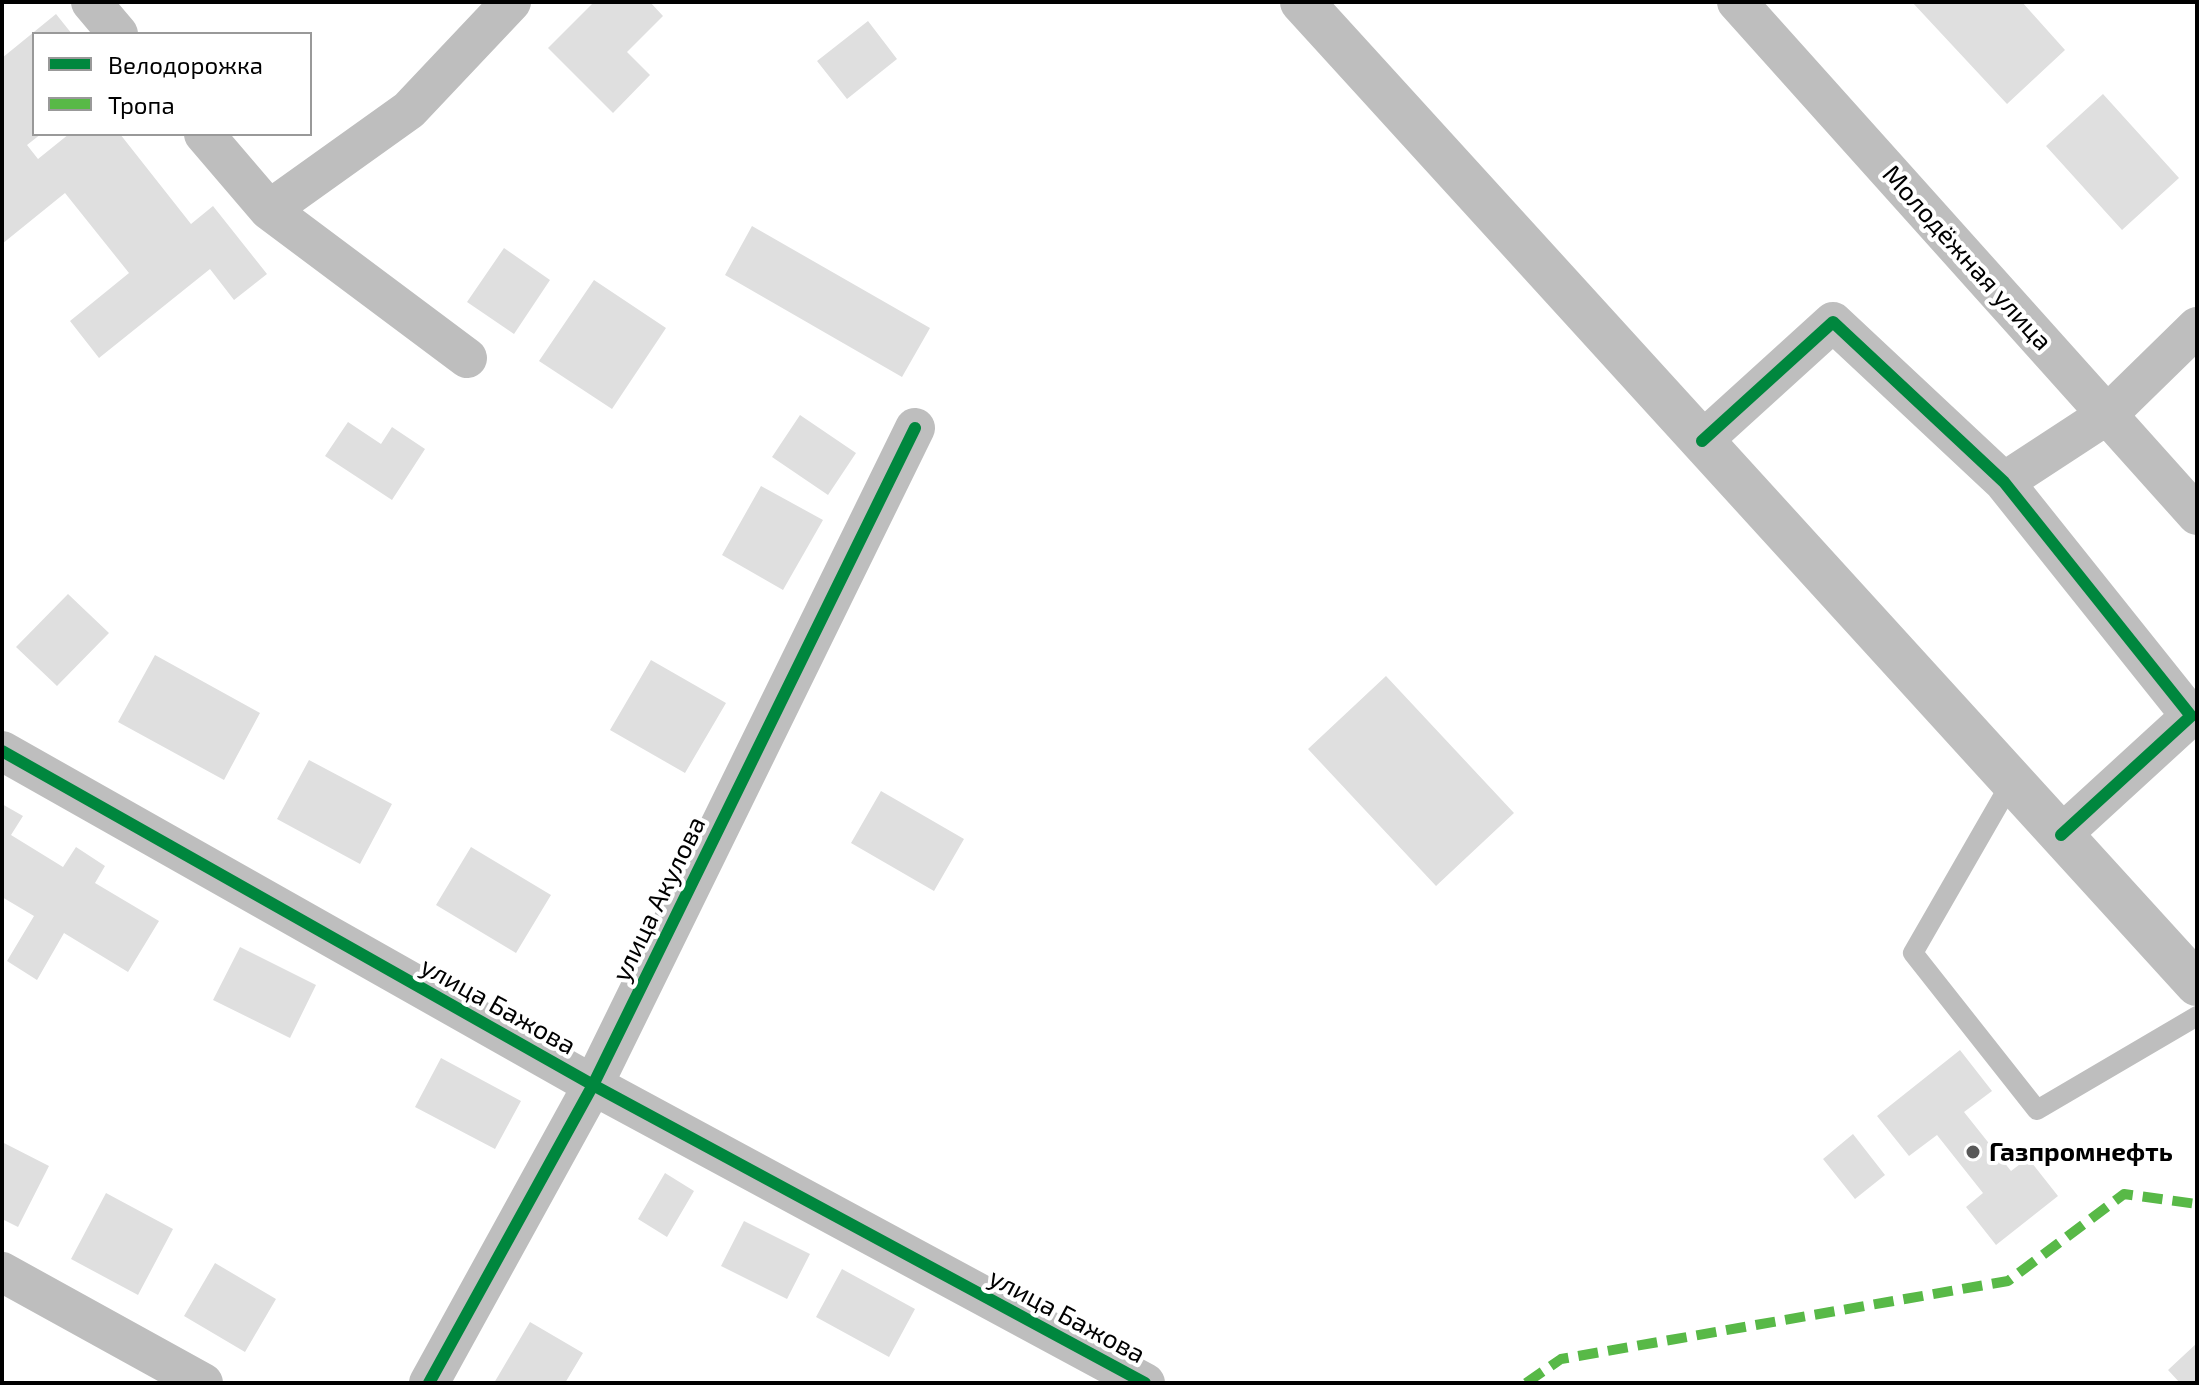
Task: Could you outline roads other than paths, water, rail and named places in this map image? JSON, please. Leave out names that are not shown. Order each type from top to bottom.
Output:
[{"type":"main road","points":[[1302,2],[2197,984]]},
{"type":"street","points":[[91,2],[116,32]]},
{"type":"street","points":[[269,210],[409,110],[511,2]]},
{"type":"street","name":"Молодёжная улица","points":[[1737,2],[2197,515]]},
{"type":"street","points":[[206,136],[269,210],[467,358]]},
{"type":"street","points":[[1702,441],[1833,322],[2004,482],[2191,716],[2061,835]]},
{"type":"street","points":[[2004,482],[2108,414],[2197,327]]},
{"type":"street","name":"улица Акулова","points":[[429,1383],[593,1085],[915,428]]},
{"type":"street","name":"улица Бажова","points":[[2,751],[593,1085],[1145,1383]]},
{"type":"street","points":[[2,1272],[203,1383]]},
{"type":"lane","points":[[2012,781],[1913,953],[2037,1110],[2197,1016]]},
{"type":"place","name":"Газпромнефть","points":[[1973,1152]]}]
